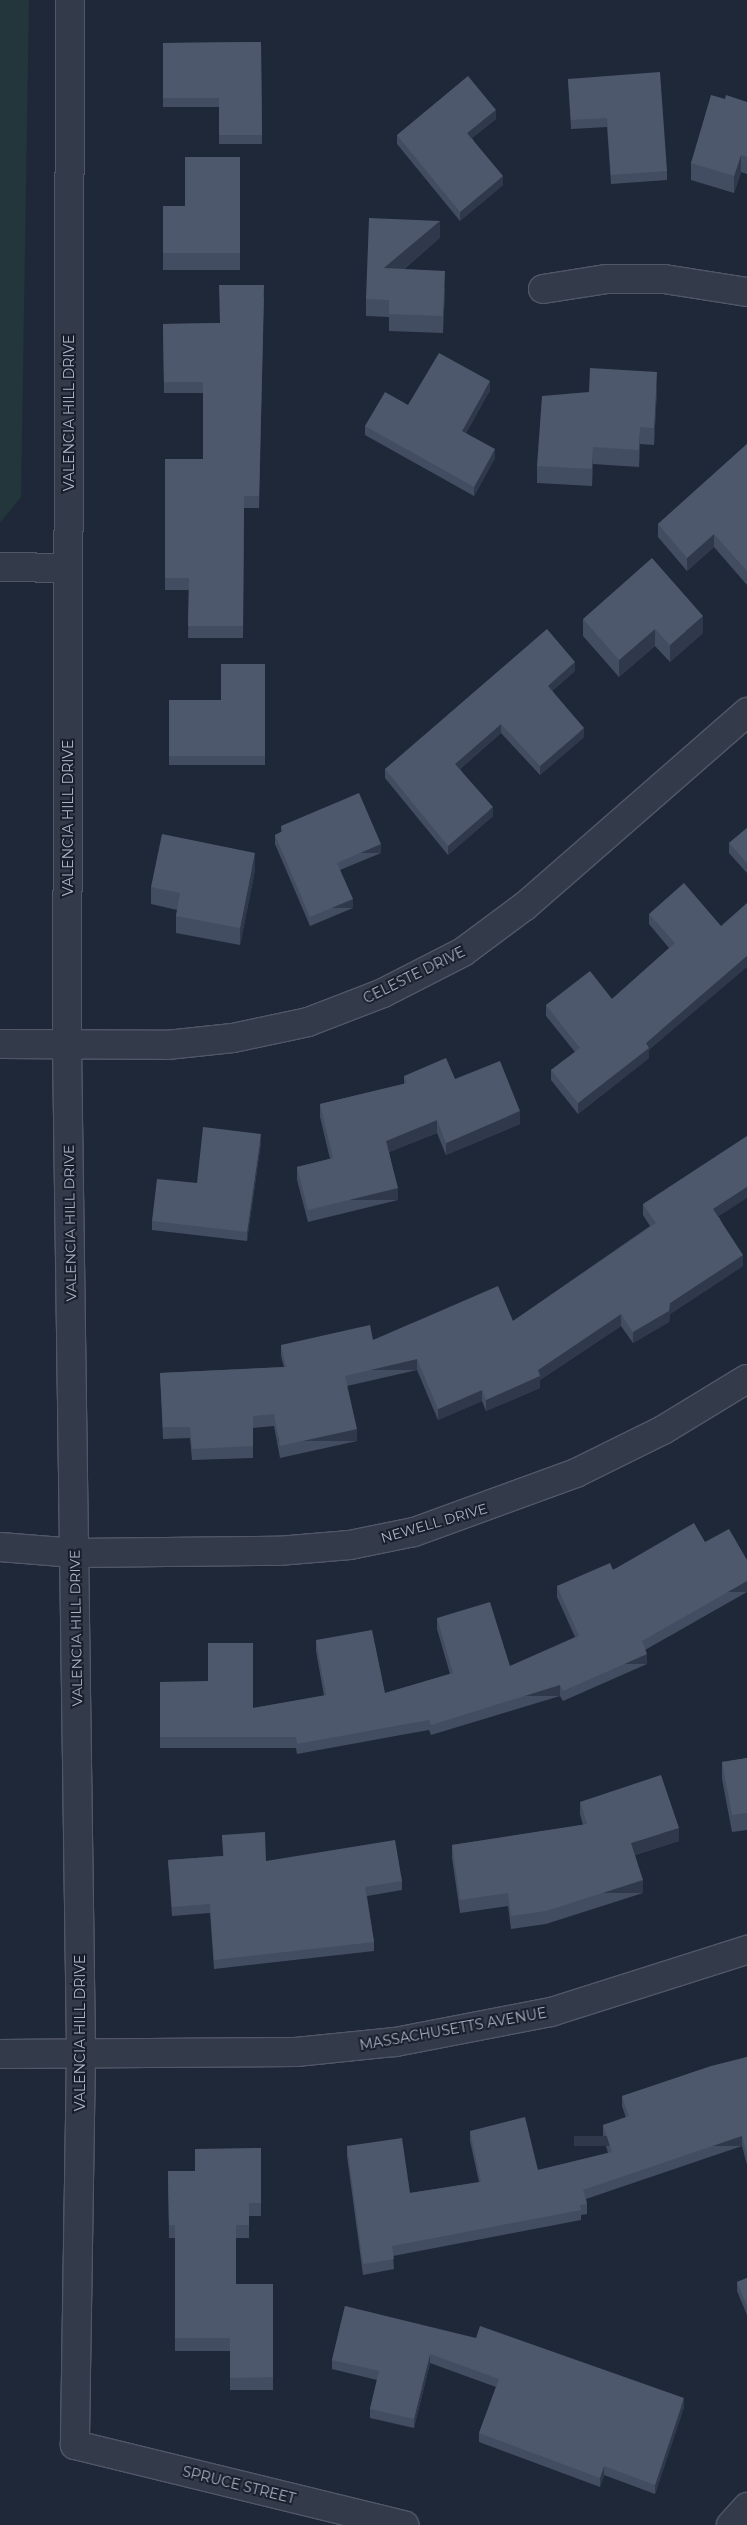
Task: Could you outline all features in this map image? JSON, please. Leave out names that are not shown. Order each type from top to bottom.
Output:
[{"type":"street","name":"VALENCIA HILL DRIVE","points":[[70,0],[67,1046],[81,2054],[75,2445]]},
{"type":"street","points":[[543,289],[607,279],[664,279],[747,292]]},
{"type":"street","points":[[0,567],[68,568]]},
{"type":"street","name":"CELESTE DRIVE","points":[[0,1044],[67,1046],[167,1045],[233,1038],[308,1022],[384,993],[463,952],[525,906],[747,712]]},
{"type":"street","name":"NEWELL DRIVE","points":[[0,1547],[75,1553],[278,1551],[350,1545],[414,1532],[576,1473],[663,1430],[747,1379]]},
{"type":"street","name":"MASSACHUSETTS AVENUE","points":[[0,2054],[296,2052],[395,2042],[551,2012],[747,1950]]},
{"type":"street","name":"SPRUCE STREET","points":[[75,2445],[404,2525]]},
{"type":"street","points":[[731,2525],[747,2507]]},
{"type":"green space","points":[[0,0],[29,0],[21,497],[0,523]]},
{"type":"building","points":[[261,42],[262,135],[219,135],[219,98],[163,98],[163,43]]},
{"type":"building","points":[[660,72],[667,171],[611,175],[607,118],[571,120],[568,79]]},
{"type":"building","points":[[468,76],[496,110],[467,133],[503,176],[460,212],[397,135]]},
{"type":"building","points":[[711,95],[725,99],[726,95],[747,102],[747,157],[741,155],[734,176],[691,163]]},
{"type":"building","points":[[185,157],[240,157],[240,253],[163,253],[163,206],[185,206]]},
{"type":"building","points":[[369,218],[440,221],[384,268],[445,271],[443,316],[389,314],[389,300],[366,299]]},
{"type":"building","points":[[219,285],[264,285],[259,496],[244,496],[243,626],[188,626],[189,578],[165,578],[165,459],[203,459],[203,382],[164,382],[163,324],[220,323]]},
{"type":"building","points":[[439,353],[490,381],[462,431],[495,449],[474,487],[365,426],[385,392],[408,405]]},
{"type":"building","points":[[590,368],[657,372],[654,428],[640,427],[639,450],[593,447],[592,469],[537,466],[542,396],[589,392]]},
{"type":"building","points":[[747,444],[747,571],[714,534],[687,558],[658,524]]},
{"type":"building","points":[[652,558],[703,616],[670,645],[655,629],[619,660],[583,619]]},
{"type":"building","points":[[547,629],[575,662],[548,686],[584,728],[540,766],[501,724],[455,764],[493,807],[448,846],[385,769]]},
{"type":"building","points":[[221,664],[265,664],[265,756],[169,756],[169,700],[221,700]]},
{"type":"building","points":[[359,793],[381,844],[337,863],[353,899],[310,917],[275,835],[283,831],[281,826]]},
{"type":"building","points":[[747,828],[747,863],[729,843]]},
{"type":"building","points":[[162,834],[255,853],[240,928],[176,916],[180,893],[151,887]]},
{"type":"building","points":[[684,883],[721,926],[747,903],[747,956],[646,1043],[649,1048],[578,1103],[551,1070],[580,1048],[546,1005],[590,971],[612,999],[675,943],[649,914]]},
{"type":"building","points":[[446,1058],[455,1079],[500,1061],[520,1111],[446,1143],[437,1120],[386,1141],[398,1188],[308,1210],[297,1167],[333,1158],[320,1104],[407,1083],[404,1076]]},
{"type":"building","points":[[203,1127],[261,1134],[247,1232],[152,1221],[157,1179],[197,1183]]},
{"type":"building","points":[[747,1136],[747,1187],[713,1209],[743,1255],[670,1303],[669,1311],[633,1332],[621,1314],[538,1370],[540,1376],[486,1400],[482,1390],[438,1409],[417,1359],[345,1376],[357,1429],[280,1446],[274,1414],[253,1416],[253,1446],[192,1449],[190,1427],[163,1427],[160,1373],[286,1367],[281,1345],[370,1325],[373,1340],[498,1286],[513,1321],[656,1223],[643,1204]]},
{"type":"building","points":[[694,1523],[705,1542],[729,1529],[747,1560],[747,1581],[642,1641],[647,1654],[563,1691],[560,1685],[431,1725],[429,1720],[297,1744],[296,1737],[160,1737],[160,1682],[208,1681],[208,1643],[253,1643],[253,1708],[326,1695],[316,1640],[372,1630],[385,1693],[453,1673],[437,1618],[490,1602],[510,1666],[579,1636],[557,1586],[610,1563],[613,1570]]},
{"type":"building","points":[[747,1758],[747,1813],[732,1815],[722,1762]]},
{"type":"building","points":[[661,1775],[679,1828],[631,1843],[643,1880],[546,1911],[511,1916],[508,1893],[460,1900],[452,1845],[587,1824],[580,1802]]},
{"type":"building","points":[[265,1832],[266,1861],[395,1840],[402,1881],[365,1887],[374,1942],[214,1960],[210,1904],[172,1907],[168,1860],[224,1856],[222,1835]]},
{"type":"building","points":[[747,2057],[747,2155],[742,2136],[583,2190],[587,2204],[580,2205],[581,2210],[392,2246],[394,2259],[363,2264],[347,2146],[402,2138],[410,2193],[481,2182],[470,2131],[525,2117],[538,2170],[612,2152],[603,2125],[629,2116],[622,2096],[711,2066]]},
{"type":"building","points":[[261,2148],[261,2203],[249,2203],[249,2225],[236,2225],[236,2284],[273,2284],[273,2377],[230,2378],[230,2338],[175,2338],[175,2225],[169,2225],[168,2171],[195,2171],[195,2149]]},
{"type":"building","points":[[747,2278],[747,2306],[737,2282]]},
{"type":"building","points":[[345,2306],[476,2338],[480,2326],[684,2398],[655,2485],[604,2466],[600,2478],[479,2433],[499,2379],[430,2354],[414,2419],[370,2409],[379,2371],[332,2360]]}]
